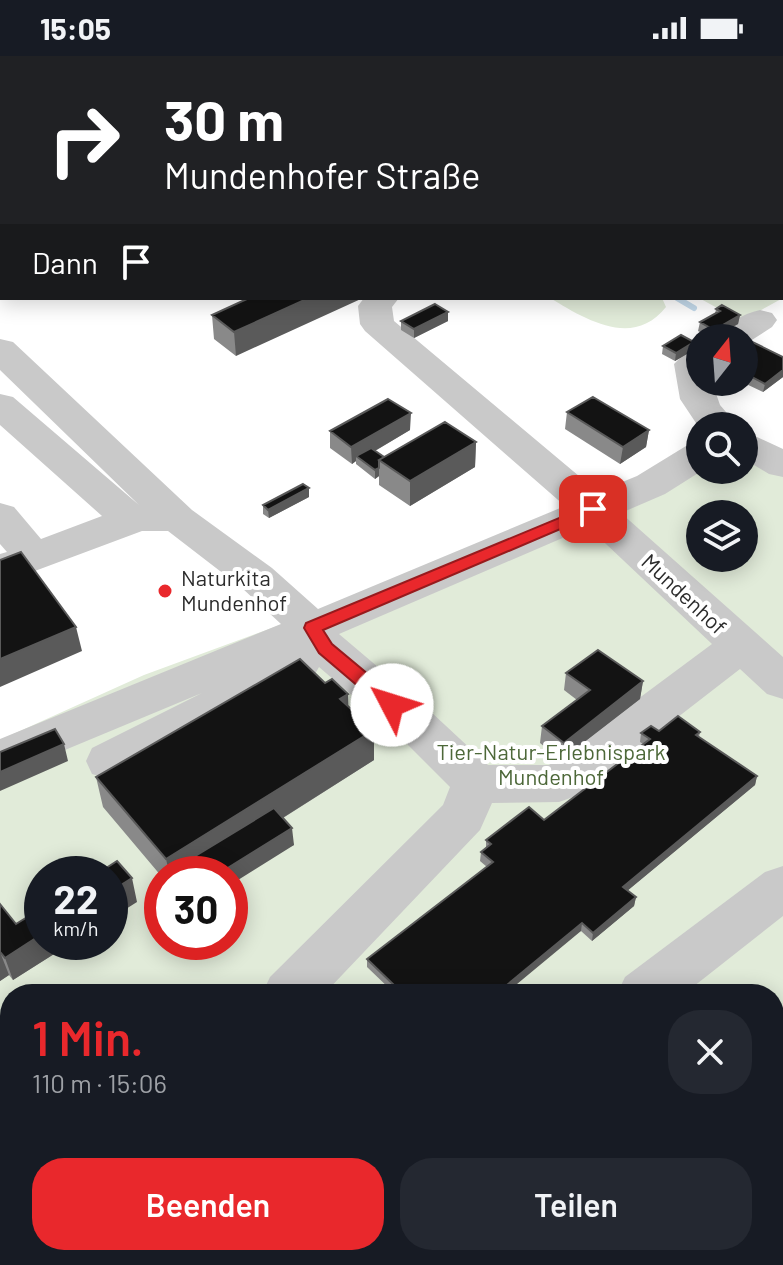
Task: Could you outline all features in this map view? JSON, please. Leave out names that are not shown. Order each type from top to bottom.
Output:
[{"type":"street","name":"Mundenhof","points":[[380,300],[375,306],[377,324],[593,509],[783,682]]},
{"type":"street","points":[[0,350],[178,519],[257,578],[475,782],[463,816],[299,984]]},
{"type":"street","points":[[0,405],[131,520]]},
{"type":"street","points":[[758,451],[783,465]]},
{"type":"street","points":[[0,759],[319,638],[593,509],[651,485],[686,464]]},
{"type":"street","points":[[0,516],[16,563],[131,520],[148,516],[178,519]]},
{"type":"street","points":[[109,761],[319,638]]},
{"type":"street","name":"Mundenhof","points":[[475,782],[505,786],[559,783],[740,646]]},
{"type":"street","points":[[657,984],[783,887]]},
{"type":"green space","points":[[554,300],[663,300],[666,307],[653,320],[624,328],[609,326]]},
{"type":"green space","points":[[703,300],[779,300],[741,321]]},
{"type":"green space","name":"Tier-Natur-Erlebnispark Mundenhof","points":[[758,461],[783,476],[783,984],[0,984],[0,740],[144,675],[686,475],[686,484],[758,484]]},
{"type":"building","points":[[245,300],[305,300],[234,332],[212,315]]},
{"type":"building","points":[[435,304],[448,312],[414,329],[401,321]]},
{"type":"building","points":[[722,305],[740,315],[724,324],[700,322],[720,311],[716,309]]},
{"type":"building","points":[[681,335],[686,338],[686,347],[676,353],[663,346]]},
{"type":"building","points":[[758,345],[783,357],[783,370],[765,384],[758,380]]},
{"type":"building","points":[[593,397],[649,430],[623,447],[567,412]]},
{"type":"building","points":[[388,399],[411,413],[351,447],[330,431]]},
{"type":"building","points":[[445,422],[476,442],[410,481],[379,460]]},
{"type":"building","points":[[371,448],[384,457],[379,460],[379,468],[375,470],[356,456]]},
{"type":"building","points":[[303,484],[309,488],[268,510],[263,505]]},
{"type":"building","points":[[21,552],[76,627],[0,659],[0,560]]},
{"type":"building","points":[[598,650],[643,681],[564,743],[542,726],[590,690],[566,673]]},
{"type":"building","points":[[300,659],[325,683],[332,679],[348,694],[340,699],[374,730],[171,856],[163,856],[96,777]]},
{"type":"building","points":[[678,716],[700,732],[696,735],[757,776],[623,887],[636,897],[593,933],[582,923],[508,984],[393,984],[367,959],[493,862],[481,852],[491,844],[486,840],[529,807],[544,820],[650,739],[641,733],[651,726],[659,731]]},
{"type":"building","points":[[55,729],[64,744],[0,772],[0,752]]},
{"type":"building","points":[[274,808],[292,828],[247,856],[195,856]]},
{"type":"building","points":[[0,904],[16,924],[24,919],[24,946],[5,958],[0,952]]},
{"type":"waterway","points":[[680,300],[694,308]]},
{"type":"place","name":"Naturkita Mundenhof","points":[[165,591]]},
{"type":"route","points":[[392,705],[326,649],[313,628],[593,509]]}]
